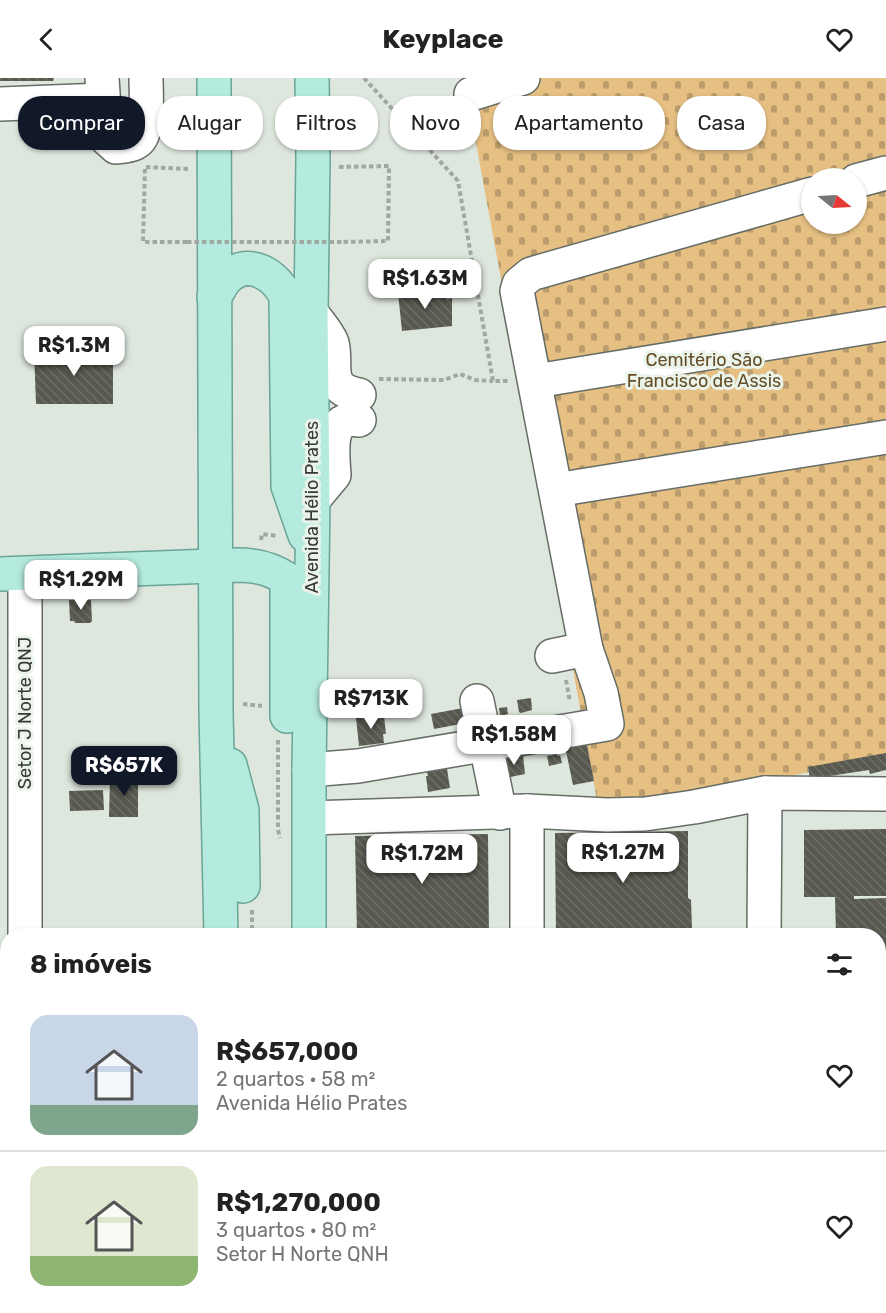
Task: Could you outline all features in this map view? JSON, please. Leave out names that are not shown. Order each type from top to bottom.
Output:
[{"type":"main road","points":[[214,78],[216,711],[221,928]]},
{"type":"main road","name":"Avenida Hélio Prates","points":[[309,928],[313,500],[312,78]]},
{"type":"main road","points":[[214,297],[228,277],[247,269],[267,273],[276,279],[286,297],[288,486],[312,556]]},
{"type":"main road","name":"Setor J Norte QNJ","points":[[13,575],[255,565],[273,570],[287,579],[287,829],[309,904]]},
{"type":"main road","points":[[216,711],[242,810],[243,928]]},
{"type":"street","points":[[0,104],[103,89],[106,138],[116,147],[128,146],[140,140],[145,125],[146,78]]},
{"type":"street","points":[[471,94],[523,78]]},
{"type":"street","points":[[867,178],[886,173]]},
{"type":"street","points":[[309,770],[358,766],[607,724],[600,693],[566,653],[517,291],[519,284],[531,274],[801,197]]},
{"type":"street","points":[[311,312],[332,344],[333,369],[337,381],[356,402],[348,420],[336,428],[333,436],[334,475],[313,500]]},
{"type":"street","points":[[548,379],[886,324]]},
{"type":"street","points":[[568,488],[886,437]]},
{"type":"street","name":"Setor J Norte QNJ","points":[[13,575],[12,794],[24,928]]},
{"type":"street","points":[[477,701],[487,746],[513,812],[526,928]]},
{"type":"street","points":[[764,928],[765,793]]},
{"type":"street","points":[[310,818],[513,812],[645,814],[765,793],[886,794]]},
{"type":"path","points":[[364,78],[458,181],[493,381]]},
{"type":"path","points":[[338,178],[339,156]]},
{"type":"path","points":[[178,168],[145,167],[143,242],[388,241],[389,166],[339,167]]},
{"type":"path","points":[[332,253],[333,231]]},
{"type":"path","points":[[356,402],[351,378],[444,380],[460,374],[475,380],[508,381]]},
{"type":"path","points":[[566,653],[575,730]]},
{"type":"green space","name":"Cemitério São Francisco de Assis","points":[[464,78],[886,78],[886,758],[599,811],[477,150],[481,150],[481,96],[467,96]]},
{"type":"building","points":[[0,78],[54,78],[53,81],[0,81]]},
{"type":"building","points":[[446,288],[447,299],[452,298],[452,326],[402,331],[398,293]]},
{"type":"building","points":[[34,350],[113,350],[113,404],[36,404]]},
{"type":"building","points":[[69,600],[91,600],[92,621],[90,623],[70,621]]},
{"type":"building","points":[[531,698],[532,710],[519,712],[517,700]]},
{"type":"building","points":[[507,707],[508,714],[500,716],[499,708]]},
{"type":"building","points":[[463,708],[466,723],[434,729],[431,714]]},
{"type":"building","points":[[384,716],[386,734],[383,734],[384,743],[359,746],[356,718]]},
{"type":"building","points":[[586,740],[594,781],[573,785],[565,746]]},
{"type":"building","points":[[886,753],[886,770],[870,774],[869,770],[810,779],[808,767]]},
{"type":"building","points":[[523,755],[525,774],[505,778],[503,759]]},
{"type":"building","points":[[560,755],[562,763],[549,766],[547,756]]},
{"type":"building","points":[[447,769],[450,788],[428,792],[427,772]]},
{"type":"building","points":[[138,777],[138,817],[109,817],[110,778]]},
{"type":"building","points":[[103,790],[104,810],[70,811],[69,791]]},
{"type":"building","points":[[886,829],[886,896],[854,896],[854,899],[886,898],[886,928],[836,928],[835,897],[804,897],[804,830]]},
{"type":"building","points":[[688,831],[688,898],[691,900],[692,928],[556,928],[555,833]]},
{"type":"building","points":[[488,834],[489,928],[357,928],[355,836]]}]
